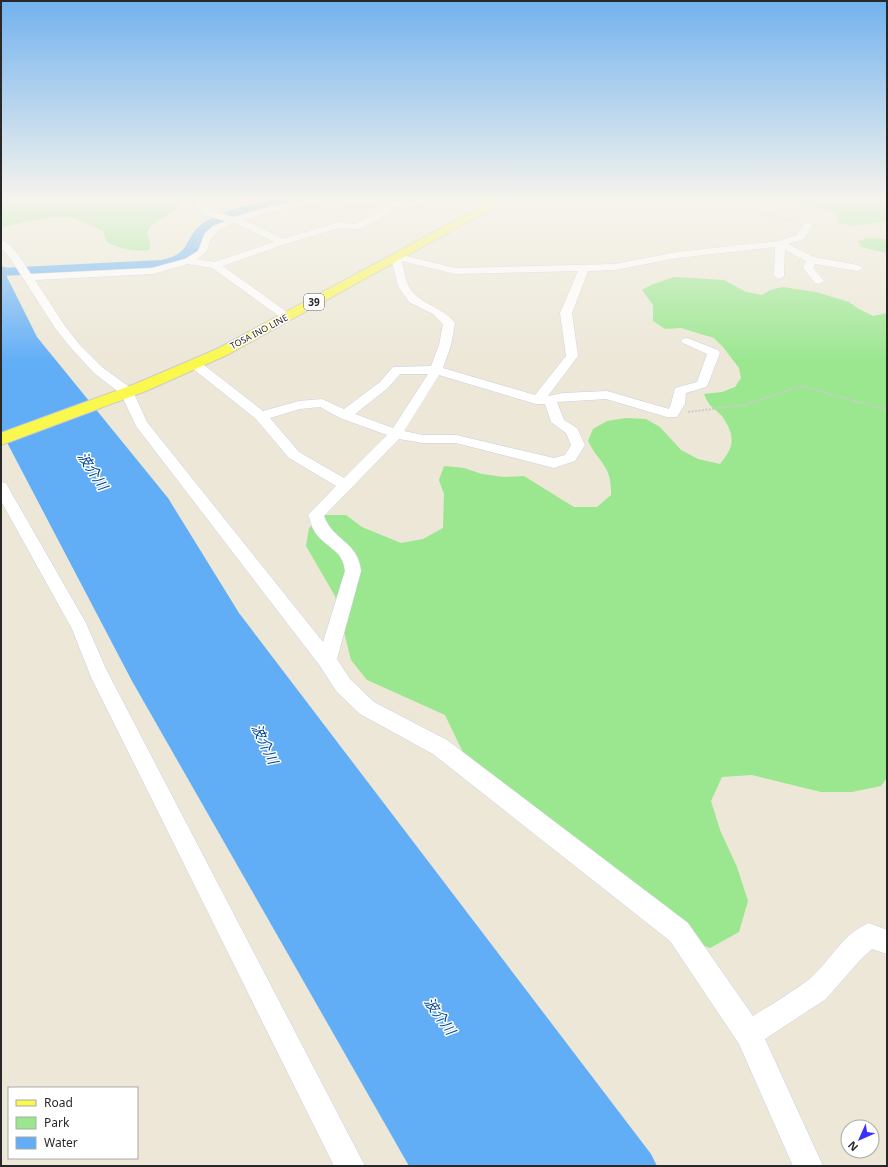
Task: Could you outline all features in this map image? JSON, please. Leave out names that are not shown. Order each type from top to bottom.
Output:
[{"type":"main road","name":"TOSA INO LINE","points":[[1,439],[122,394],[196,364],[408,252]]},
{"type":"street","points":[[11,252],[61,328],[98,370],[122,394],[141,423],[327,660],[343,685],[367,708],[440,747],[679,932],[750,1034],[808,1166]]},
{"type":"street","points":[[24,273],[153,270],[188,261],[201,252]]},
{"type":"street","points":[[214,265],[251,252]]},
{"type":"street","points":[[327,660],[353,571],[353,562],[346,550],[321,529],[316,515],[396,434],[436,370],[445,345],[449,323],[437,312],[413,300],[403,286],[398,258],[455,271],[615,267],[677,255],[701,252]]},
{"type":"street","points":[[779,276],[780,252]]},
{"type":"street","points":[[796,252],[811,260],[858,268]]},
{"type":"street","points":[[811,260],[808,268],[819,281]]},
{"type":"street","points":[[188,261],[214,265],[287,317]]},
{"type":"street","points":[[544,400],[572,356],[566,313],[584,268]]},
{"type":"street","points":[[345,415],[384,385],[397,370],[436,370],[544,400],[563,397],[607,395],[672,414],[678,404],[680,391],[702,384],[714,353],[687,341]]},
{"type":"street","points":[[196,364],[261,416],[294,455],[346,486]]},
{"type":"street","points":[[261,416],[299,405],[322,403],[345,415],[396,434],[423,439],[456,439],[554,463],[570,458],[578,445],[572,430],[558,422],[544,400]]},
{"type":"street","points":[[1,487],[80,628],[98,671],[350,1166]]},
{"type":"street","points":[[750,1034],[817,990],[852,950],[869,935],[887,942]]},
{"type":"path","points":[[672,414],[744,405],[801,386],[887,410]]},
{"type":"green space","points":[[674,277],[724,280],[746,292],[762,295],[770,290],[783,287],[816,292],[849,302],[873,316],[887,313],[887,778],[881,786],[852,792],[821,792],[752,775],[722,777],[711,801],[720,830],[737,867],[748,901],[739,932],[710,948],[673,934],[470,767],[445,715],[367,680],[351,660],[335,596],[306,546],[309,528],[324,515],[346,515],[362,527],[401,543],[423,539],[443,528],[444,494],[439,480],[444,466],[464,468],[482,474],[504,477],[524,476],[574,507],[597,507],[611,495],[610,477],[588,441],[593,429],[607,421],[626,418],[646,419],[660,427],[681,450],[698,459],[720,464],[729,451],[732,437],[723,418],[709,404],[704,394],[722,392],[735,387],[741,378],[739,368],[714,338],[681,328],[665,329],[653,321],[653,305],[642,290],[651,285]]},
{"type":"water","name":"波介川","points":[[1,266],[11,269],[6,275],[37,337],[168,498],[239,613],[651,1154],[657,1166],[409,1166],[132,681],[1,431]]},
{"type":"waterway","points":[[1,272],[161,264],[184,257],[189,252]]}]
